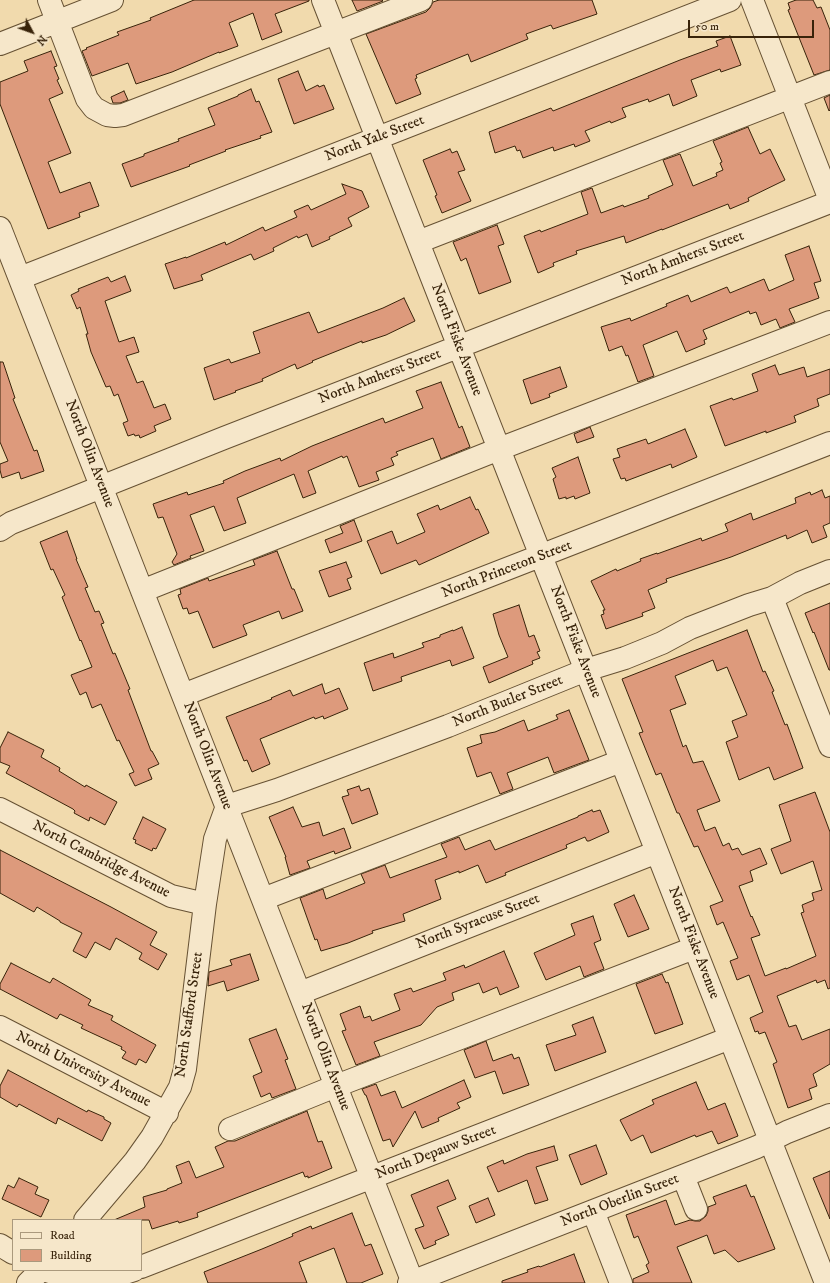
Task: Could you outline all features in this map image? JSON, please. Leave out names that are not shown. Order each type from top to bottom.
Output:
[{"type":"street","points":[[49,0],[90,104],[107,115],[115,116],[123,115],[421,0]]},
{"type":"street","points":[[0,44],[112,0]]},
{"type":"street","name":"North Fiske Avenue","points":[[324,0],[826,1283]]},
{"type":"street","name":"North Yale Street","points":[[20,278],[730,0]]},
{"type":"street","points":[[752,0],[830,201]]},
{"type":"street","points":[[418,242],[830,82]]},
{"type":"street","name":"North Amherst Street","points":[[0,530],[12,523],[224,438],[830,201]]},
{"type":"street","name":"North Olin Avenue","points":[[0,228],[300,992],[411,1282]]},
{"type":"street","points":[[142,591],[499,449],[830,322]]},
{"type":"street","name":"North Princeton Street","points":[[183,695],[830,444]]},
{"type":"street","name":"North Butler Street","points":[[227,806],[277,790],[448,726],[586,670],[625,658],[662,643],[690,628],[749,605],[772,598],[800,582],[830,571]]},
{"type":"street","points":[[772,598],[830,746]]},
{"type":"street","points":[[263,899],[621,761]]},
{"type":"street","name":"North Stafford Street","points":[[86,1219],[135,1161],[167,1113],[180,1087],[185,1069],[205,904],[215,839],[227,806]]},
{"type":"street","name":"North Cambridge Avenue","points":[[0,809],[171,896],[205,904]]},
{"type":"street","name":"North Syracuse Street","points":[[300,992],[657,852]]},
{"type":"street","points":[[230,1129],[336,1086],[694,948]]},
{"type":"street","name":"North University Avenue","points":[[0,1027],[167,1113]]},
{"type":"street","name":"North Depauw Street","points":[[142,1267],[730,1038]]},
{"type":"street","name":"North Oberlin Street","points":[[411,1282],[757,1148],[788,1132],[830,1115]]},
{"type":"street","points":[[683,1176],[696,1209]]},
{"type":"street","points":[[593,1212],[621,1283]]},
{"type":"street","points":[[0,1246],[12,1252]]},
{"type":"street","points":[[28,1283],[40,1271]]},
{"type":"street","points":[[47,1271],[65,1277],[90,1282],[101,1282],[131,1271]]},
{"type":"building","points":[[194,0],[309,1],[275,14],[282,32],[262,40],[253,13],[229,23],[238,46],[219,52],[172,72],[136,84],[128,63],[92,76],[82,51],[87,49],[86,48],[119,35],[117,32],[151,20],[150,18]]},
{"type":"building","points":[[352,0],[382,0],[383,1],[357,11]]},
{"type":"building","points":[[439,0],[592,0],[597,14],[553,29],[551,25],[526,34],[528,39],[471,62],[468,54],[416,75],[417,78],[415,79],[421,94],[396,104],[366,34],[426,12],[433,2]]},
{"type":"building","points":[[796,0],[813,0],[817,8],[821,7],[830,30],[830,70],[814,75],[788,10],[790,9],[788,3]]},
{"type":"building","points":[[730,36],[741,65],[721,72],[720,69],[691,80],[697,96],[673,106],[669,94],[649,102],[648,99],[622,108],[626,117],[611,123],[610,121],[585,131],[590,141],[575,147],[574,144],[554,151],[553,147],[523,158],[520,150],[517,151],[515,146],[495,153],[489,132],[551,108],[553,111],[718,46],[716,41]]},
{"type":"building","points":[[51,51],[57,66],[54,67],[59,79],[57,80],[63,93],[49,99],[71,153],[48,162],[60,193],[90,182],[99,206],[79,213],[80,217],[48,229],[0,104],[0,82],[28,71],[24,61]]},
{"type":"building","points":[[298,71],[306,91],[318,85],[319,87],[324,85],[334,109],[294,124],[278,79]]},
{"type":"building","points":[[251,89],[256,102],[259,101],[272,132],[260,136],[261,138],[225,150],[226,151],[189,165],[190,166],[131,187],[122,164],[179,141],[178,139],[215,125],[208,108]]},
{"type":"building","points":[[124,91],[128,100],[120,103],[113,103],[111,97]]},
{"type":"building","points":[[830,95],[830,110],[829,111],[824,98]]},
{"type":"building","points":[[748,127],[760,154],[770,149],[785,180],[748,198],[749,201],[730,209],[728,204],[626,243],[624,236],[576,251],[577,254],[553,263],[554,266],[538,273],[524,236],[540,230],[541,232],[588,214],[581,192],[592,188],[601,213],[649,198],[648,196],[673,185],[663,160],[680,154],[693,186],[717,176],[716,173],[723,170],[720,163],[722,162],[713,141]]},
{"type":"building","points":[[450,149],[452,153],[457,151],[465,170],[458,172],[471,201],[442,213],[435,196],[437,195],[423,160]]},
{"type":"building","points":[[342,184],[362,191],[369,207],[348,218],[352,226],[329,237],[330,239],[312,247],[307,234],[298,238],[297,236],[273,248],[274,251],[254,260],[251,254],[201,275],[203,280],[174,289],[165,264],[186,258],[225,242],[226,245],[263,227],[265,231],[297,217],[294,211],[308,205],[311,210],[346,194]]},
{"type":"building","points":[[497,225],[504,244],[498,246],[511,282],[479,294],[466,258],[461,261],[453,242]]},
{"type":"building","points":[[809,246],[821,281],[814,283],[819,298],[789,309],[795,322],[780,328],[776,319],[761,325],[756,312],[750,314],[749,311],[703,330],[707,339],[704,340],[705,344],[686,352],[677,331],[643,345],[654,376],[638,382],[628,355],[626,356],[622,346],[609,351],[601,327],[630,318],[631,321],[667,306],[666,304],[688,295],[691,302],[727,287],[730,293],[764,279],[769,291],[794,280],[785,255]]},
{"type":"building","points":[[125,276],[131,291],[105,301],[119,342],[134,337],[139,352],[126,356],[137,383],[143,381],[154,408],[165,404],[171,419],[154,426],[156,431],[140,438],[139,435],[135,436],[134,434],[128,436],[123,423],[128,421],[118,394],[114,396],[110,386],[106,387],[91,352],[86,334],[88,334],[80,307],[77,309],[71,295],[79,291],[78,289],[108,277],[111,282]]},
{"type":"building","points":[[404,298],[415,321],[386,335],[362,343],[362,341],[312,361],[313,362],[297,369],[295,364],[262,379],[263,381],[214,400],[204,368],[229,359],[231,363],[260,353],[253,332],[309,312],[318,333],[383,308]]},
{"type":"building","points":[[0,362],[3,362],[15,398],[13,399],[34,451],[37,450],[44,471],[21,479],[19,472],[2,478],[0,470],[0,464],[8,461],[0,442]]},
{"type":"building","points":[[775,365],[779,375],[804,367],[807,377],[830,369],[830,394],[817,399],[819,406],[794,416],[796,422],[725,446],[710,406],[758,391],[752,374]]},
{"type":"building","points":[[560,367],[567,387],[549,394],[550,397],[531,404],[523,380]]},
{"type":"building","points":[[441,382],[459,428],[462,426],[470,447],[441,459],[433,438],[396,452],[398,455],[391,458],[394,465],[376,472],[379,480],[359,487],[347,456],[343,458],[342,456],[308,471],[316,493],[303,498],[294,474],[237,498],[246,523],[224,531],[214,506],[190,515],[204,551],[190,556],[191,558],[174,565],[172,562],[177,554],[163,517],[158,518],[153,504],[187,492],[188,495],[224,483],[223,481],[245,471],[280,458],[281,461],[312,446],[383,418],[385,423],[423,408],[416,391]]},
{"type":"building","points":[[590,427],[594,437],[577,443],[574,434]]},
{"type":"building","points":[[685,429],[697,457],[672,468],[671,464],[626,481],[625,478],[621,479],[613,459],[620,457],[617,449],[646,439],[648,444]]},
{"type":"building","points":[[578,457],[590,493],[575,499],[574,496],[566,499],[566,497],[559,499],[553,479],[556,477],[552,468]]},
{"type":"building","points":[[822,490],[825,498],[830,496],[830,523],[823,526],[827,537],[812,543],[807,530],[787,539],[786,535],[731,557],[666,579],[667,582],[648,590],[655,608],[642,613],[643,616],[606,629],[601,615],[604,614],[603,610],[605,610],[591,581],[616,569],[617,571],[641,561],[640,559],[701,538],[702,541],[728,531],[725,524],[751,513],[753,520],[796,503],[795,498],[810,492],[811,495]]},
{"type":"building","points":[[470,497],[476,510],[478,509],[489,533],[419,565],[416,560],[381,574],[367,541],[392,531],[397,544],[425,532],[417,514],[438,505],[440,510]]},
{"type":"building","points":[[354,520],[362,541],[330,553],[325,540],[343,533],[340,526]]},
{"type":"building","points":[[67,531],[76,559],[88,587],[85,588],[95,612],[99,611],[104,623],[101,624],[113,654],[115,653],[130,689],[128,690],[151,751],[159,764],[148,769],[152,779],[135,786],[129,774],[134,772],[119,740],[117,741],[101,704],[92,708],[86,692],[80,695],[71,675],[92,667],[62,597],[65,595],[53,569],[51,570],[40,542]]},
{"type":"building","points":[[277,551],[292,589],[294,589],[303,611],[282,619],[279,611],[243,625],[247,635],[213,648],[198,611],[189,614],[187,608],[183,609],[178,595],[181,594],[180,589],[208,578],[209,581],[255,565],[253,560]]},
{"type":"building","points":[[346,562],[352,577],[347,579],[351,589],[329,597],[319,571]]},
{"type":"building","points":[[830,603],[830,670],[829,670],[805,613]]},
{"type":"building","points":[[519,605],[529,637],[534,635],[540,651],[537,652],[540,658],[532,661],[533,664],[489,683],[483,667],[508,657],[499,635],[493,614]]},
{"type":"building","points":[[462,627],[474,658],[452,666],[450,660],[401,677],[402,681],[373,691],[364,663],[393,653],[394,658],[424,647],[422,643]]},
{"type":"building","points":[[747,630],[763,672],[765,671],[774,691],[772,692],[785,725],[787,724],[803,768],[774,780],[769,767],[739,780],[726,742],[738,737],[732,721],[747,715],[727,667],[717,671],[713,660],[675,676],[686,704],[670,710],[683,747],[686,745],[693,763],[703,761],[720,801],[697,810],[705,831],[715,827],[723,846],[729,843],[732,850],[738,848],[742,855],[760,848],[767,864],[750,871],[753,881],[739,886],[760,935],[751,938],[765,976],[816,956],[801,913],[804,912],[802,905],[814,900],[812,893],[822,890],[813,861],[781,874],[771,849],[791,841],[779,805],[815,792],[830,832],[830,988],[828,989],[825,980],[817,983],[816,980],[777,996],[789,1027],[796,1025],[802,1040],[830,1029],[830,1064],[813,1074],[817,1086],[809,1089],[812,1099],[788,1108],[773,1064],[777,1062],[765,1032],[759,1034],[758,1031],[755,1032],[750,1018],[763,1012],[749,975],[737,980],[730,961],[738,958],[723,922],[717,925],[710,906],[723,901],[698,846],[694,847],[679,813],[677,813],[661,773],[656,775],[639,733],[643,732],[622,679]]},
{"type":"building","points":[[322,684],[325,694],[339,688],[348,709],[324,719],[323,716],[315,719],[314,717],[260,739],[270,764],[252,772],[247,760],[244,761],[226,717],[272,699],[271,698],[290,690],[293,696]]},
{"type":"building","points":[[569,710],[589,760],[554,773],[548,757],[507,773],[513,789],[500,794],[491,772],[477,777],[467,748],[482,743],[480,735],[495,732],[524,720],[528,731],[558,719],[556,715]]},
{"type":"building","points":[[8,732],[44,750],[41,757],[60,768],[59,771],[85,787],[86,785],[117,802],[105,825],[90,817],[89,821],[74,813],[75,811],[73,809],[6,773],[10,766],[0,762],[0,748]]},
{"type":"building","points":[[359,786],[361,791],[369,788],[378,814],[352,824],[342,797],[349,795],[347,790]]},
{"type":"building","points":[[293,807],[302,827],[319,822],[323,836],[344,828],[351,848],[335,854],[334,851],[307,861],[310,868],[290,875],[286,857],[269,817]]},
{"type":"building","points":[[592,810],[593,812],[600,810],[609,832],[589,841],[587,841],[585,837],[566,845],[567,848],[505,873],[506,875],[486,883],[478,865],[459,873],[459,871],[435,880],[441,899],[403,914],[405,921],[372,931],[373,933],[348,943],[321,951],[317,939],[315,940],[300,898],[323,889],[326,899],[365,883],[361,874],[385,865],[390,878],[447,857],[441,844],[459,837],[465,850],[490,840],[495,850]]},
{"type":"building","points":[[143,817],[166,829],[156,849],[153,848],[152,851],[135,843],[136,840],[133,839]]},
{"type":"building","points":[[0,850],[157,932],[150,945],[167,954],[158,970],[139,959],[142,953],[116,938],[110,950],[95,942],[86,958],[73,951],[82,933],[60,922],[37,907],[34,912],[0,893]]},
{"type":"building","points":[[634,895],[649,929],[628,937],[614,904]]},
{"type":"building","points":[[593,916],[601,940],[594,943],[604,969],[584,977],[580,966],[546,980],[534,953],[575,935],[571,924]]},
{"type":"building","points":[[504,951],[519,987],[500,995],[497,987],[483,993],[479,983],[452,993],[454,1000],[437,1007],[421,1025],[374,1042],[380,1056],[356,1065],[342,1031],[346,1030],[340,1014],[360,1006],[364,1018],[370,1016],[372,1021],[400,1010],[394,994],[411,988],[413,992],[446,980],[443,973],[464,965],[465,968]]},
{"type":"building","points":[[250,954],[259,980],[227,991],[224,981],[208,986],[209,972],[232,965],[230,960]]},
{"type":"building","points":[[11,963],[50,983],[53,978],[91,1000],[88,1005],[113,1016],[111,1020],[156,1045],[146,1063],[139,1059],[136,1065],[122,1058],[126,1052],[121,1049],[122,1047],[81,1028],[83,1025],[60,1014],[57,1019],[0,989],[0,984]]},
{"type":"building","points":[[662,974],[666,983],[668,982],[683,1024],[655,1034],[636,984]]},
{"type":"building","points":[[593,1017],[606,1052],[555,1071],[546,1045],[576,1035],[572,1025]]},
{"type":"building","points":[[276,1029],[288,1059],[285,1060],[296,1089],[272,1098],[270,1093],[261,1097],[253,1076],[262,1072],[249,1039]]},
{"type":"building","points":[[486,1041],[493,1061],[512,1054],[514,1059],[519,1057],[529,1085],[503,1094],[495,1071],[475,1078],[464,1050]]},
{"type":"building","points":[[8,1070],[87,1112],[88,1110],[104,1117],[104,1119],[111,1123],[102,1141],[58,1118],[56,1124],[19,1104],[17,1107],[0,1097],[0,1086]]},
{"type":"building","points":[[464,1080],[471,1097],[457,1103],[460,1108],[438,1118],[439,1121],[422,1128],[415,1111],[393,1147],[390,1139],[383,1141],[366,1095],[362,1089],[376,1084],[381,1096],[395,1091],[402,1108]]},
{"type":"building","points":[[696,1082],[708,1110],[725,1103],[738,1136],[718,1144],[712,1131],[696,1137],[695,1135],[651,1153],[643,1135],[631,1141],[620,1120],[654,1104],[652,1100]]},
{"type":"building","points":[[307,1111],[318,1142],[322,1141],[332,1168],[308,1178],[308,1176],[305,1177],[303,1172],[197,1213],[198,1217],[179,1223],[178,1221],[152,1229],[149,1220],[116,1219],[145,1207],[143,1197],[167,1190],[182,1183],[176,1166],[189,1161],[196,1178],[224,1167],[215,1147],[228,1141],[235,1141]]},
{"type":"building","points":[[596,1145],[607,1174],[581,1185],[569,1155]]},
{"type":"building","points":[[554,1146],[558,1160],[536,1167],[548,1200],[535,1204],[527,1180],[498,1192],[487,1167],[503,1160],[504,1164],[527,1154]]},
{"type":"building","points":[[830,1171],[830,1219],[813,1178]]},
{"type":"building","points":[[19,1178],[38,1187],[35,1194],[49,1200],[41,1217],[2,1199],[8,1185],[14,1188]]},
{"type":"building","points":[[448,1180],[456,1199],[437,1207],[449,1235],[435,1241],[436,1244],[424,1249],[415,1229],[424,1226],[411,1195]]},
{"type":"building","points":[[746,1185],[751,1197],[754,1196],[775,1249],[738,1262],[725,1250],[714,1254],[707,1235],[677,1247],[692,1283],[633,1283],[633,1279],[649,1272],[646,1265],[649,1263],[638,1236],[634,1238],[626,1215],[666,1200],[675,1225],[690,1220],[700,1221],[706,1216],[708,1207],[716,1204],[713,1197]]},
{"type":"building","points":[[488,1198],[495,1215],[476,1223],[469,1206]]},
{"type":"building","points":[[352,1213],[365,1246],[371,1244],[383,1274],[361,1283],[347,1283],[334,1248],[299,1262],[307,1283],[208,1283],[204,1272],[293,1236],[292,1234],[311,1226],[312,1229]]},
{"type":"building","points":[[574,1254],[585,1283],[502,1283],[502,1281],[528,1272],[527,1270],[540,1267]]}]
